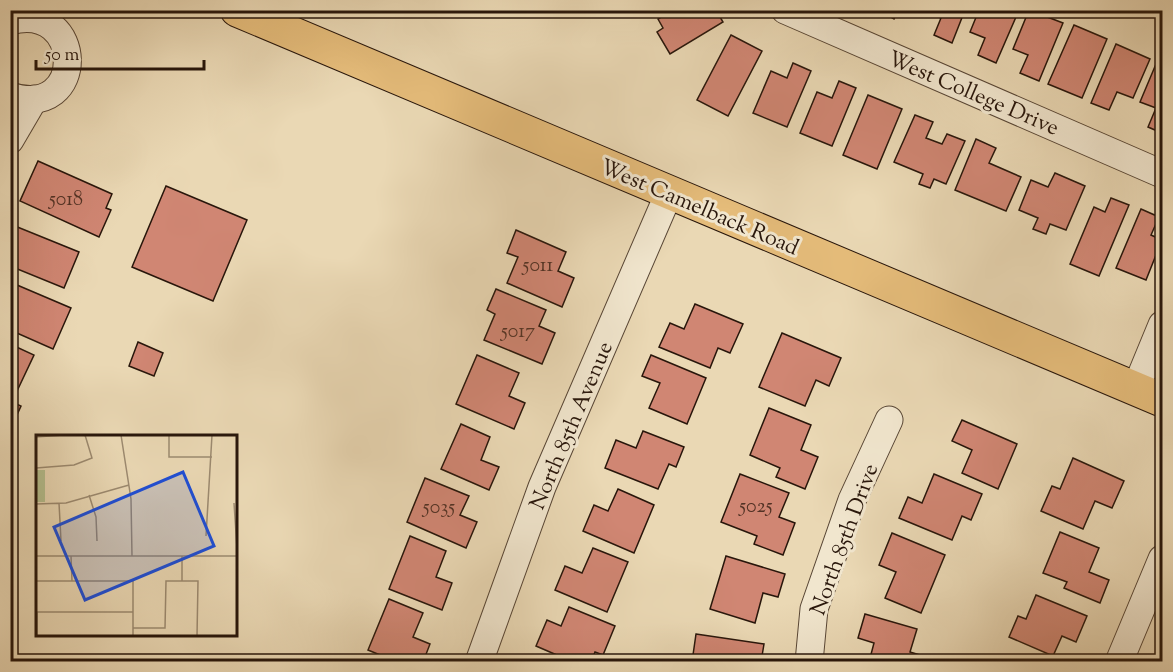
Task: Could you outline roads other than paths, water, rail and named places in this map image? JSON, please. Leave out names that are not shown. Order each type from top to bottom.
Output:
[{"type":"main road","name":"West Camelback Road","points":[[237,10],[287,20],[669,193],[1149,394]]},
{"type":"street","name":"West College Drive","points":[[785,10],[1162,174]]},
{"type":"street","points":[[10,21],[48,16],[64,39],[69,52],[69,64],[65,77],[57,87],[47,95],[22,98],[10,140]]},
{"type":"street","name":"North 85th Avenue","points":[[479,662],[542,487],[669,193]]},
{"type":"street","points":[[1149,394],[1162,325]]},
{"type":"street","name":"North 85th Drive","points":[[808,662],[814,609],[852,500],[889,420]]},
{"type":"street","points":[[1119,662],[1162,559]]}]
